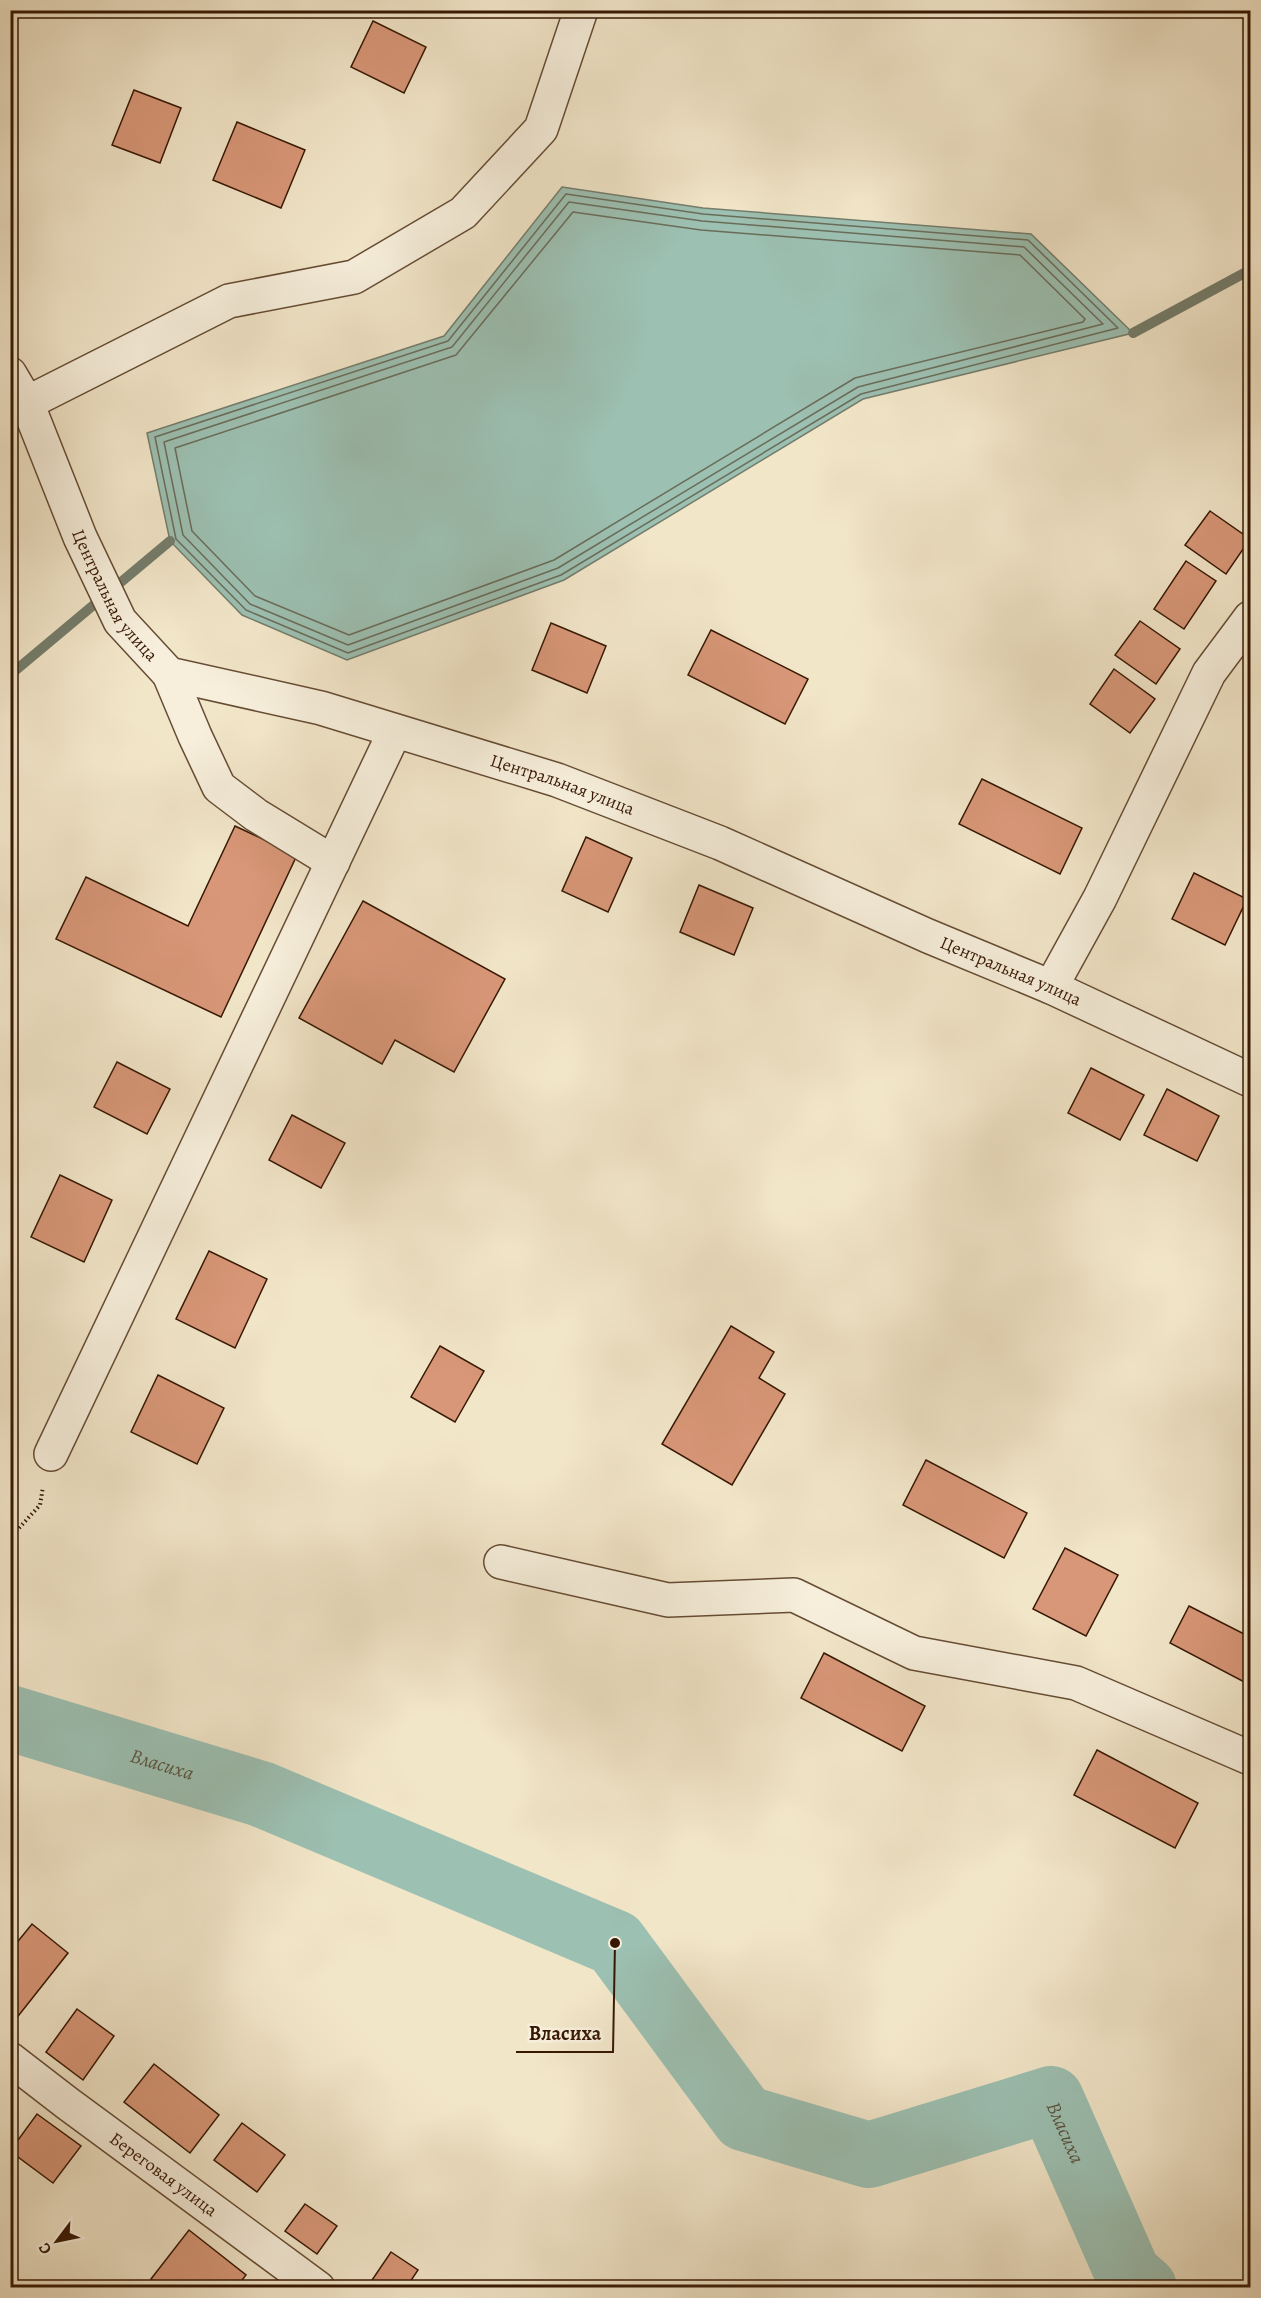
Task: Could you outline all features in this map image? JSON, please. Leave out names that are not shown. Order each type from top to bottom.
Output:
[{"type":"street","points":[[27,403],[229,301],[354,277],[463,213],[541,129],[581,10]]},
{"type":"street","name":"Центральная улица","points":[[10,374],[27,403],[80,537],[120,621],[170,674],[321,708],[557,780],[720,843],[928,936],[1051,987],[1251,1080]]},
{"type":"street","points":[[1051,987],[1100,898],[1209,673],[1251,618]]},
{"type":"street","points":[[170,674],[219,787],[256,815],[333,862]]},
{"type":"street","points":[[51,1454],[395,731]]},
{"type":"street","points":[[501,1562],[668,1600],[794,1595],[914,1653],[1076,1683],[1251,1758]]},
{"type":"street","name":"Береговая улица","points":[[10,2059],[318,2288]]},
{"type":"path","points":[[10,1538],[27,1517]]},
{"type":"water","points":[[562,187],[703,208],[1031,234],[1133,333],[863,399],[564,580],[347,660],[242,615],[170,541],[147,433],[444,336]]},
{"type":"building","points":[[373,21],[426,47],[404,93],[351,67]]},
{"type":"building","points":[[134,90],[181,108],[160,163],[112,145]]},
{"type":"building","points":[[237,122],[305,150],[281,208],[213,180]]},
{"type":"building","points":[[1210,511],[1250,539],[1226,574],[1185,545]]},
{"type":"building","points":[[1186,561],[1216,581],[1184,629],[1154,609]]},
{"type":"building","points":[[1140,621],[1180,649],[1156,684],[1115,655]]},
{"type":"building","points":[[551,623],[606,646],[587,693],[532,670]]},
{"type":"building","points":[[711,630],[808,679],[785,724],[688,675]]},
{"type":"building","points":[[1114,669],[1155,699],[1130,733],[1090,704]]},
{"type":"building","points":[[982,779],[1082,828],[1060,874],[959,824]]},
{"type":"building","points":[[235,826],[297,855],[221,1017],[56,939],[86,877],[188,926]]},
{"type":"building","points":[[586,837],[632,858],[608,912],[562,891]]},
{"type":"building","points":[[1194,873],[1247,899],[1225,945],[1172,919]]},
{"type":"building","points":[[699,885],[753,908],[734,955],[680,932]]},
{"type":"building","points":[[363,901],[505,979],[454,1072],[395,1040],[382,1064],[299,1018]]},
{"type":"building","points":[[117,1062],[170,1089],[147,1134],[94,1107]]},
{"type":"building","points":[[1091,1068],[1144,1095],[1120,1140],[1068,1113]]},
{"type":"building","points":[[1167,1089],[1219,1116],[1197,1161],[1144,1135]]},
{"type":"building","points":[[292,1115],[345,1143],[321,1188],[269,1160]]},
{"type":"building","points":[[60,1175],[112,1200],[84,1262],[31,1237]]},
{"type":"building","points":[[209,1251],[267,1279],[235,1348],[176,1319]]},
{"type":"building","points":[[731,1326],[774,1352],[759,1378],[785,1394],[732,1485],[662,1444]]},
{"type":"building","points":[[440,1346],[484,1371],[455,1422],[411,1397]]},
{"type":"building","points":[[158,1375],[224,1408],[197,1464],[131,1432]]},
{"type":"building","points":[[926,1460],[1027,1513],[1004,1558],[903,1505]]},
{"type":"building","points":[[1065,1548],[1118,1575],[1086,1636],[1033,1609]]},
{"type":"building","points":[[1189,1606],[1250,1637],[1250,1685],[1170,1643]]},
{"type":"building","points":[[824,1653],[925,1706],[902,1751],[801,1698]]},
{"type":"building","points":[[1097,1750],[1198,1803],[1175,1848],[1074,1795]]},
{"type":"building","points":[[32,1924],[68,1953],[15,2020],[10,2017],[10,1951]]},
{"type":"building","points":[[77,2009],[114,2036],[83,2080],[46,2052]]},
{"type":"building","points":[[154,2064],[219,2115],[190,2153],[124,2102]]},
{"type":"building","points":[[37,2114],[81,2146],[53,2183],[10,2151]]},
{"type":"building","points":[[242,2123],[285,2155],[257,2192],[214,2160]]},
{"type":"building","points":[[305,2204],[337,2226],[317,2254],[285,2231]]},
{"type":"building","points":[[189,2230],[246,2275],[236,2288],[162,2288],[151,2279]]},
{"type":"building","points":[[391,2252],[418,2270],[406,2288],[377,2288],[370,2283]]},
{"type":"waterway","points":[[1133,333],[1250,270]]},
{"type":"waterway","points":[[10,675],[170,541]]},
{"type":"waterway","name":"Власиха","points":[[10,1718],[261,1794],[615,1943],[744,2118],[869,2155],[1051,2099],[1128,2274],[1144,2288]]},
{"type":"place","name":"Власиха","points":[[615,1943]]}]
